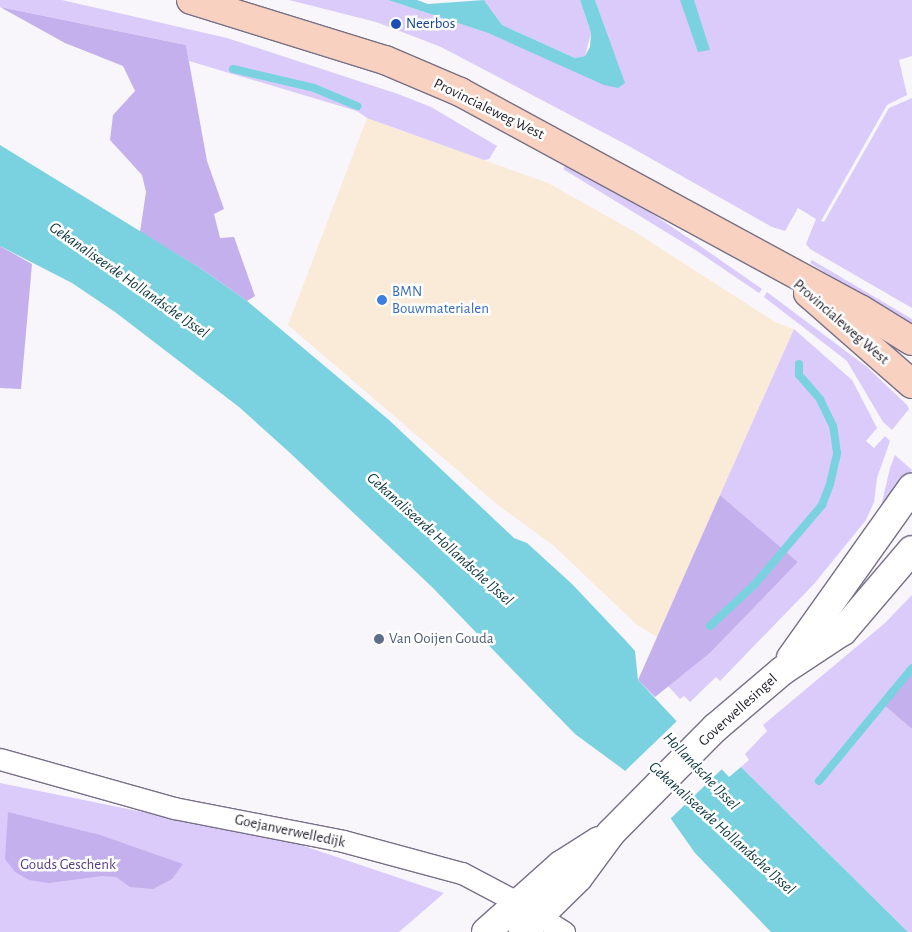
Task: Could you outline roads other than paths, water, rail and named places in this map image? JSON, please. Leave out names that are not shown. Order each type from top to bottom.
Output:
[{"type":"main road","name":"Provincialeweg West","points":[[191,0],[385,60],[460,92],[769,259],[912,341]]},
{"type":"main road","name":"Provincialeweg West","points":[[769,259],[912,384]]},
{"type":"main road","name":"Goverwellesingel","points":[[782,671],[912,488]]},
{"type":"main road","name":"Goverwellesingel","points":[[531,924],[578,878],[611,833],[715,728],[782,671],[843,631],[912,550]]},
{"type":"main road","name":"Goverwellesingel","points":[[486,932],[517,902],[561,865],[611,833]]},
{"type":"street","name":"Goejanverwelledijk","points":[[2,760],[174,808],[343,842],[454,871],[517,902],[531,924],[564,932]]},
{"type":"water","points":[[388,0],[417,0],[428,4],[484,0],[502,25],[575,58],[585,56],[590,47],[591,33],[580,0],[595,0],[625,83],[618,88],[604,85],[488,33]]},
{"type":"water","points":[[680,0],[694,0],[710,50],[698,52]]},
{"type":"water","points":[[0,145],[200,268],[247,301],[389,420],[514,538],[527,543],[572,584],[635,651],[638,680],[729,777],[741,767],[908,932],[771,932],[695,853],[671,819],[624,770],[575,734],[432,587],[239,407],[115,312],[72,283],[0,246]]},
{"type":"waterway","points":[[233,69],[314,88],[357,106]]},
{"type":"waterway","points":[[710,626],[754,585],[822,505],[830,484],[837,453],[833,426],[820,399],[799,375],[799,364]]},
{"type":"waterway","points":[[819,781],[912,668]]},
{"type":"place","name":"Neerbos","points":[[396,24]]},
{"type":"place","name":"BMN Bouwmaterialen","points":[[382,300]]},
{"type":"place","name":"Van Ooijen Gouda","points":[[379,639]]},
{"type":"water label","name":"Gekanaliseerde Hollandsche IJssel","points":[[129,280]]},
{"type":"water label","name":"Gekanaliseerde Hollandsche IJssel","points":[[440,539]]},
{"type":"water label","name":"Hollandsche IJssel","points":[[701,771]]},
{"type":"water label","name":"Gekanaliseerde Hollandsche IJssel","points":[[722,828]]},
{"type":"park label","name":"Gouds Geschenk","points":[[68,865]]}]
